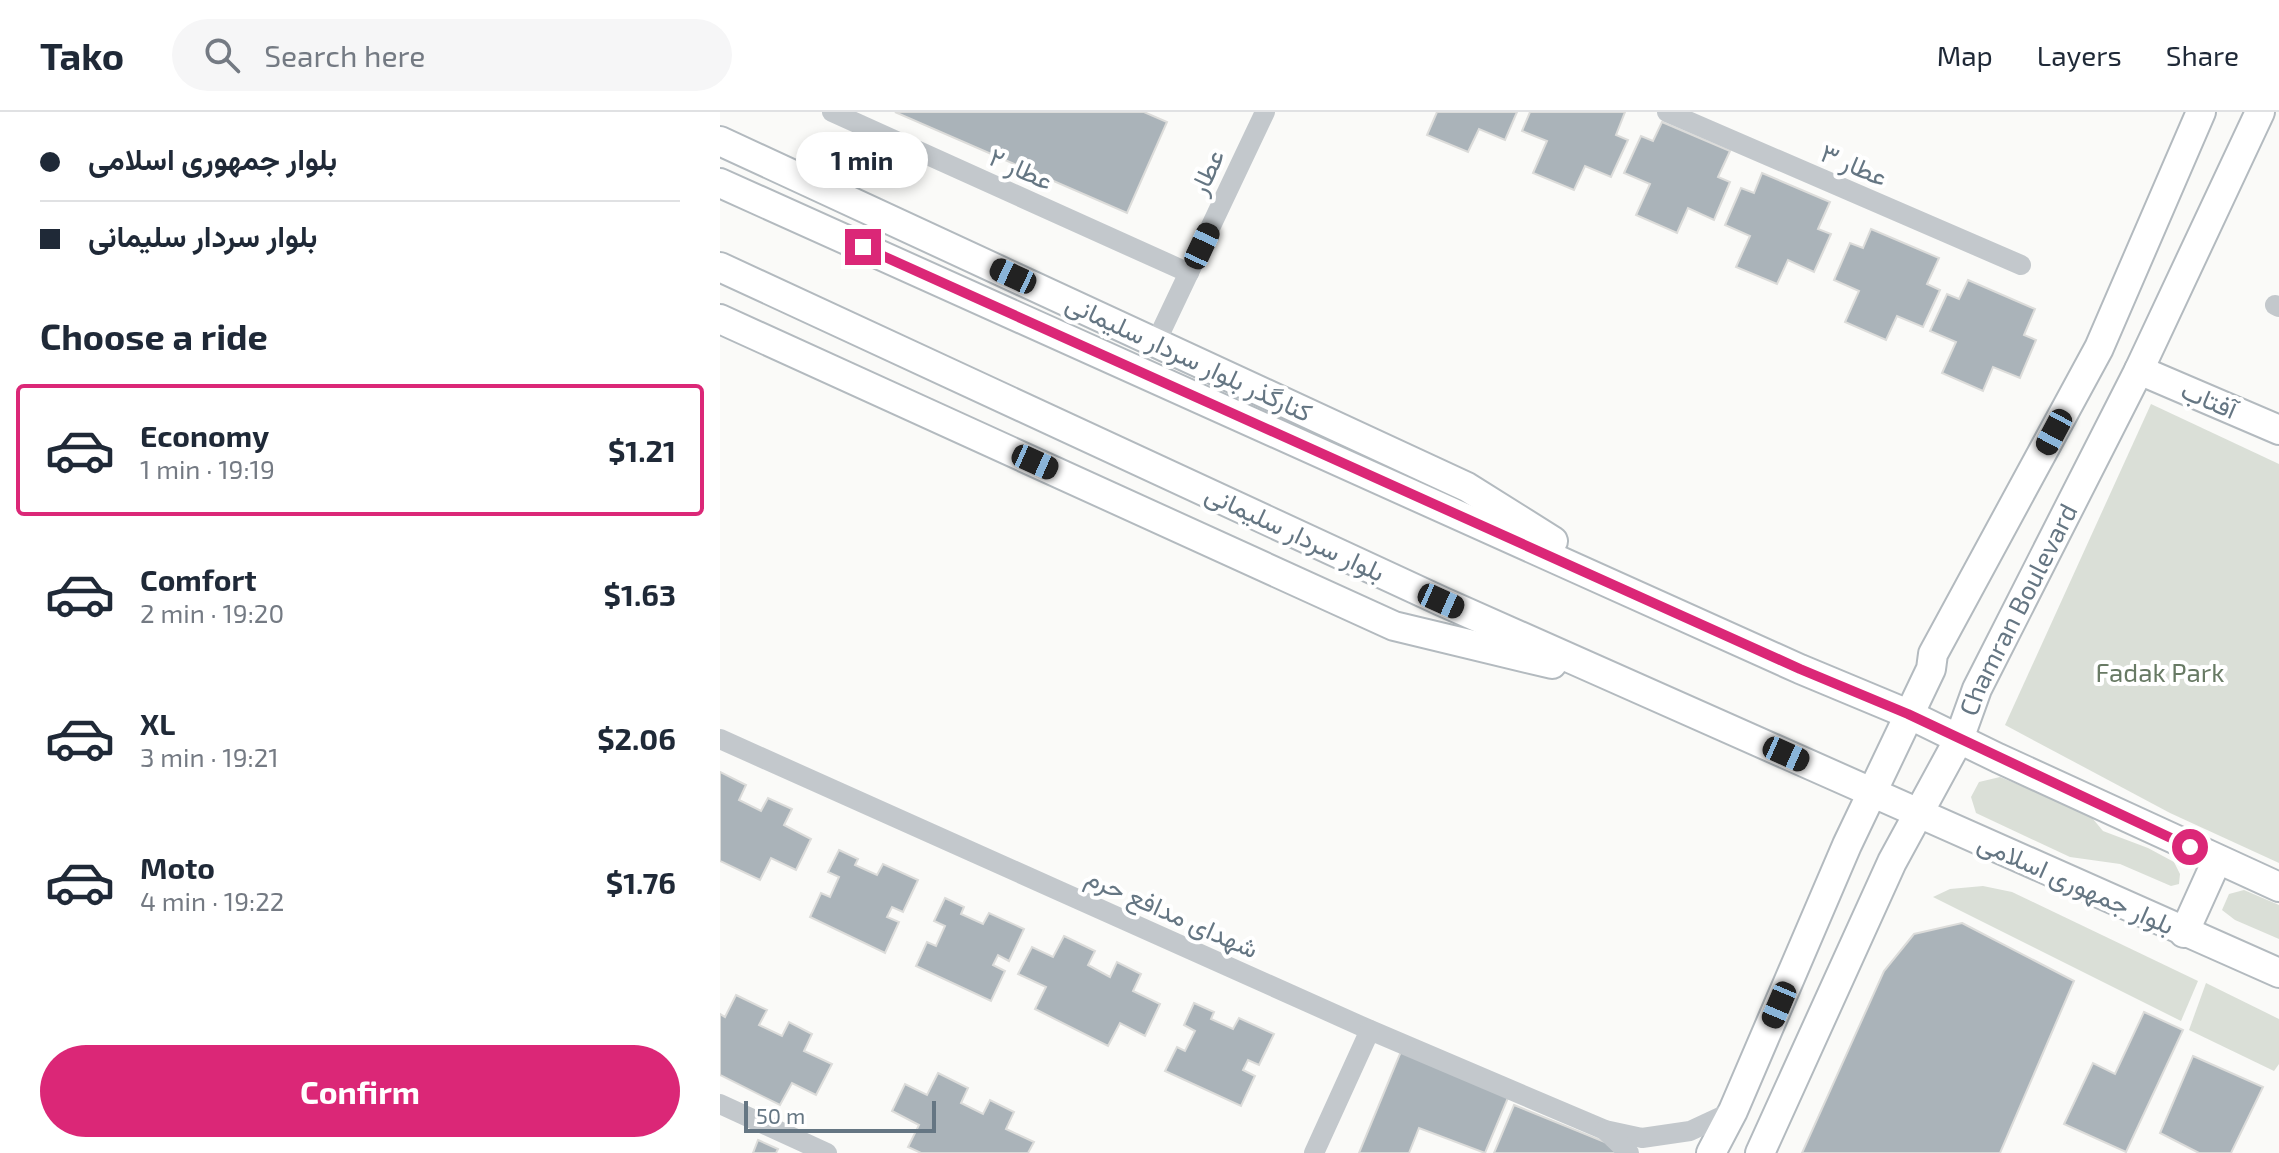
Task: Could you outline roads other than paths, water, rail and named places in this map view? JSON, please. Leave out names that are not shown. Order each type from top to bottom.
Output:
[{"type":"main road","name":"Chamran Boulevard","points":[[1711,1153],[1733,1111],[1847,845],[1931,669],[1933,654],[2099,348],[2201,112]]},
{"type":"main road","name":"Chamran Boulevard","points":[[1760,1153],[1892,862],[1959,739],[1977,689],[2139,370],[2260,112]]},
{"type":"main road","name":"کنارگذر بلوار سردار سلیمانی","points":[[720,141],[1467,487],[1646,598]]},
{"type":"main road","points":[[720,183],[1800,669],[1908,714],[2279,887]]},
{"type":"main road","name":"بلوار سردار سلیمانی","points":[[720,267],[1426,594],[1873,792]]},
{"type":"main road","points":[[720,319],[1394,626],[1619,680]]},
{"type":"main road","name":"آفتاب","points":[[2139,370],[2279,430]]},
{"type":"main road","name":"بلوار جمهوری اسلامی","points":[[1873,792],[2279,973]]},
{"type":"main road","points":[[2184,933],[2217,860]]},
{"type":"street","name":"عطار ۲","points":[[832,112],[1189,273]]},
{"type":"street","name":"عطار","points":[[1156,342],[1265,112]]},
{"type":"street","name":"عطار ۳","points":[[1667,112],[2021,265]]},
{"type":"street","name":"شهدای مدافع حرم","points":[[720,739],[1370,1030],[1605,1130]]},
{"type":"street","points":[[1314,1153],[1370,1030]]},
{"type":"street","points":[[720,1104],[827,1153]]},
{"type":"street","points":[[1605,1130],[1642,1138],[1678,1133],[1690,1131],[1733,1111]]},
{"type":"street","points":[[1605,1130],[1629,1153]]},
{"type":"park label","name":"Fadak Park","points":[[2160,673]]}]
